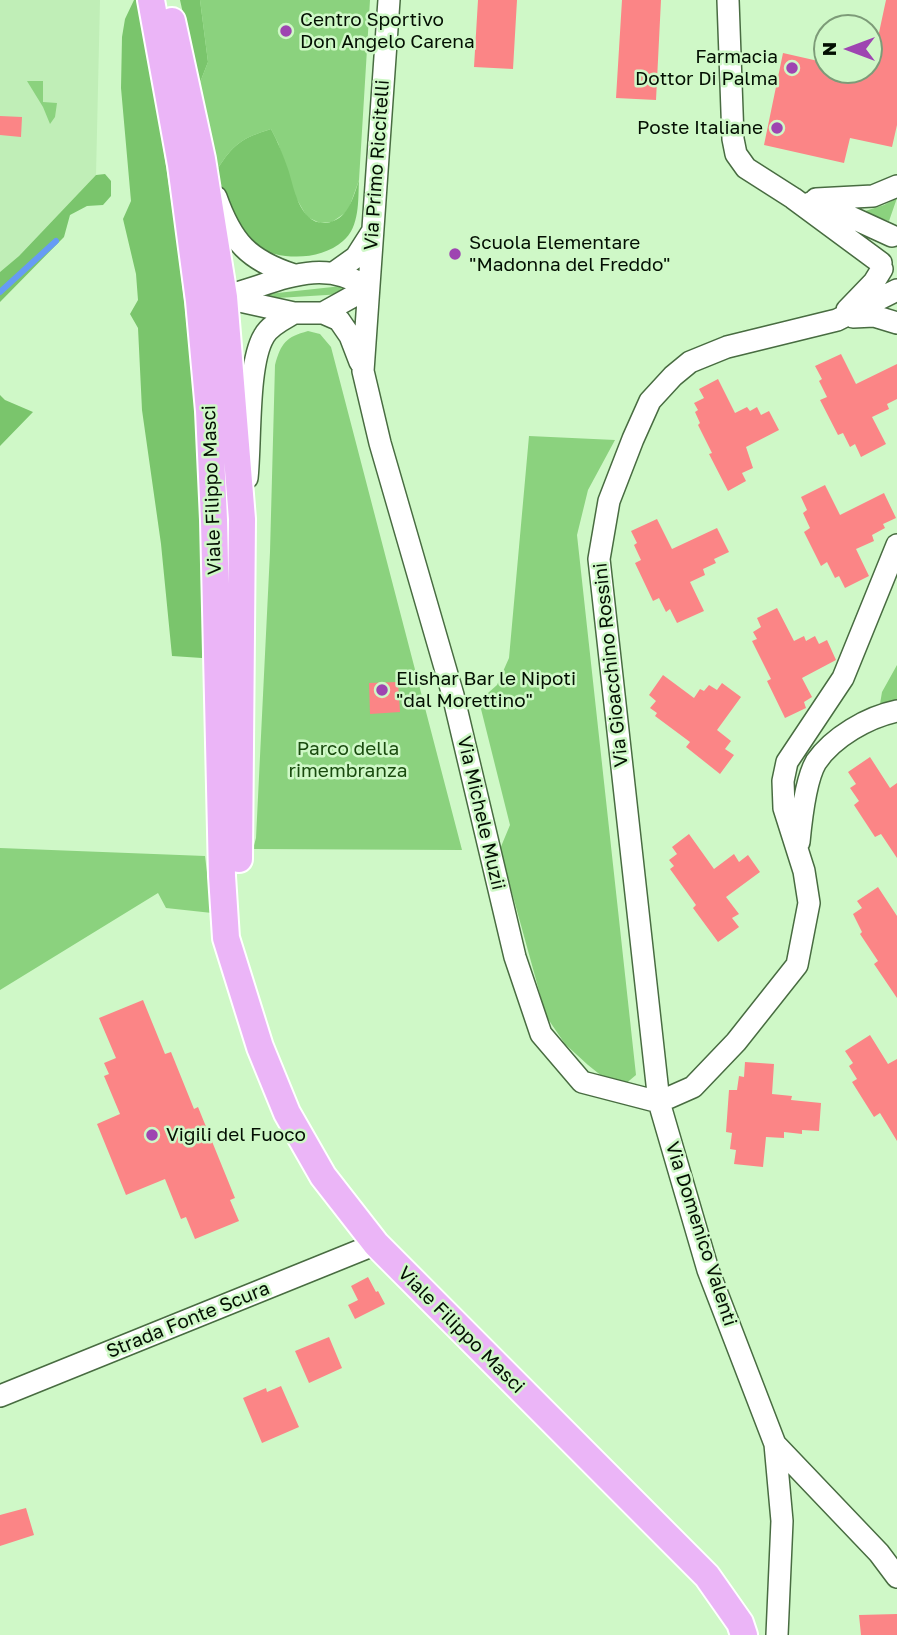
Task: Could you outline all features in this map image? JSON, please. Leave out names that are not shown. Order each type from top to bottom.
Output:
[{"type":"main road","name":"Viale Filippo Masci","points":[[151,0],[181,165],[211,299],[209,411],[222,889],[226,937],[260,1047],[288,1113],[323,1176],[376,1244],[707,1576],[740,1623],[744,1635]]},
{"type":"main road","name":"Viale Filippo Masci","points":[[168,0],[202,159],[211,299],[242,519],[238,876],[244,939],[241,982]]},
{"type":"street","name":"Via Primo Riccitelli","points":[[368,288],[388,0]]},
{"type":"street","points":[[728,0],[733,139],[736,154],[746,167],[849,238],[882,266],[897,289]]},
{"type":"street","points":[[202,159],[226,226],[246,250],[270,267],[294,275]]},
{"type":"street","points":[[793,198],[858,199],[873,197],[897,186]]},
{"type":"street","points":[[793,198],[896,234],[882,250],[882,266],[863,293],[837,320]]},
{"type":"street","points":[[335,272],[356,257],[373,230]]},
{"type":"street","points":[[849,238],[859,259],[863,293]]},
{"type":"street","points":[[211,299],[294,275],[335,272],[353,278],[368,288],[323,313]]},
{"type":"street","name":"Via Michele Muzii","points":[[368,288],[363,370],[380,443],[453,695],[515,957],[541,1034],[582,1082],[659,1102]]},
{"type":"street","name":"Via Gioacchino Rossini","points":[[659,1102],[599,559],[609,502],[650,401],[673,376],[691,362],[727,347],[837,320],[897,289]]},
{"type":"street","points":[[211,299],[295,313],[323,313],[339,320],[355,347],[363,370]]},
{"type":"street","points":[[242,519],[249,464],[253,378],[260,343],[271,327],[295,313]]},
{"type":"street","points":[[837,320],[862,315],[897,323]]},
{"type":"street","points":[[659,1102],[693,1087],[736,1042],[797,965],[809,903],[804,871],[784,808],[783,781],[787,762],[842,678],[897,545]]},
{"type":"street","points":[[798,854],[801,816],[816,763],[842,736],[872,718],[897,711]]},
{"type":"street","name":"Via Domenico Valenti","points":[[659,1102],[708,1270],[775,1444],[782,1521],[777,1635]]},
{"type":"street","name":"Strada Fonte Scura","points":[[0,1396],[376,1244]]},
{"type":"street","name":"Via Domenico Valenti","points":[[775,1444],[879,1553],[897,1577]]},
{"type":"shaded area","points":[[0,0],[100,0],[96,175],[19,256],[0,272]]},
{"type":"shaded area","points":[[134,0],[137,0],[161,134],[188,337],[202,541],[202,658],[172,656],[161,544],[142,410],[138,328],[130,314],[138,300],[136,274],[123,219],[131,201],[121,88],[122,37],[125,19]]},
{"type":"shaded area","points":[[180,0],[200,0],[208,62],[199,85]]},
{"type":"shaded area","points":[[271,129],[295,194],[309,218],[325,223],[339,218],[352,201],[359,180],[357,213],[353,228],[343,241],[330,250],[297,257],[279,255],[248,242],[236,232],[227,218],[217,170],[239,143]]},
{"type":"shaded area","points":[[105,174],[111,181],[111,196],[103,205],[87,206],[70,215],[64,237],[0,302],[0,272],[19,256],[96,175]]},
{"type":"shaded area","points":[[0,395],[5,400],[33,412],[0,446]]},
{"type":"green space","points":[[200,0],[370,0],[359,180],[348,211],[332,222],[320,223],[307,217],[295,196],[271,129],[239,143],[217,170],[199,85],[208,62]]},
{"type":"green space","points":[[27,81],[43,81],[43,102],[57,103],[55,117],[50,124],[43,107]]},
{"type":"green space","points":[[897,198],[889,221],[862,212],[884,205]]},
{"type":"green space","points":[[342,286],[346,290],[343,294],[261,299],[268,294]]},
{"type":"green space","name":"Parco della rimembranza","points":[[308,331],[320,334],[331,347],[462,850],[253,849],[256,838],[270,552],[275,365],[286,342]]},
{"type":"green space","points":[[529,436],[615,440],[588,490],[577,535],[636,1075],[624,1085],[603,1077],[588,1065],[565,1044],[546,1016],[500,849],[510,825],[479,701],[497,685],[509,658]]},
{"type":"green space","points":[[897,665],[897,706],[879,710],[882,692]]},
{"type":"green space","points":[[0,848],[205,856],[212,913],[166,908],[158,893],[0,990]]},
{"type":"building","points":[[478,0],[517,0],[513,69],[474,67]]},
{"type":"building","points":[[622,0],[661,0],[656,100],[616,98]]},
{"type":"building","points":[[886,0],[897,0],[897,125],[892,147],[850,138],[844,163],[764,145],[783,53],[813,60],[813,84],[883,84],[883,14]]},
{"type":"building","points":[[0,116],[22,117],[21,137],[0,135]]},
{"type":"building","points":[[841,354],[856,384],[897,364],[897,399],[887,404],[889,409],[872,417],[886,444],[861,457],[855,444],[850,447],[843,433],[838,435],[820,400],[827,397],[815,366]]},
{"type":"building","points":[[718,379],[735,413],[747,407],[750,411],[757,407],[761,415],[769,411],[779,430],[746,447],[753,468],[742,473],[746,481],[728,491],[709,454],[712,453],[698,425],[700,423],[695,412],[698,410],[694,403],[704,398],[699,389]]},
{"type":"building","points":[[825,485],[840,515],[884,493],[896,518],[883,524],[885,528],[872,535],[874,541],[856,549],[869,576],[845,588],[839,576],[835,578],[827,562],[821,566],[804,532],[810,528],[803,513],[807,510],[801,497]]},
{"type":"building","points":[[657,519],[672,549],[717,528],[729,552],[714,559],[716,563],[703,569],[705,575],[690,582],[704,611],[677,623],[670,609],[666,612],[659,598],[653,601],[635,563],[641,560],[631,531]]},
{"type":"building","points":[[777,608],[794,641],[804,636],[806,641],[815,636],[819,644],[827,640],[836,660],[802,678],[812,697],[804,702],[806,708],[785,718],[767,681],[771,679],[752,641],[757,639],[753,632],[761,627],[757,618]]},
{"type":"building","points":[[663,675],[694,698],[700,689],[704,691],[709,685],[717,690],[722,683],[741,697],[717,730],[731,741],[725,749],[734,755],[720,774],[686,747],[690,742],[655,716],[657,713],[650,708],[656,701],[649,695]]},
{"type":"building","points":[[398,682],[400,712],[370,714],[369,683]]},
{"type":"building","points":[[870,757],[890,788],[897,783],[897,858],[881,834],[875,837],[854,805],[859,801],[850,788],[856,784],[848,772]]},
{"type":"building","points":[[689,834],[714,869],[734,854],[739,862],[748,855],[760,872],[726,897],[739,914],[732,918],[739,927],[718,942],[693,908],[696,905],[670,869],[674,866],[669,860],[677,854],[672,847]]},
{"type":"building","points":[[878,887],[897,916],[897,998],[874,964],[878,961],[860,934],[862,932],[853,914],[862,908],[857,901]]},
{"type":"building","points":[[143,1000],[165,1054],[171,1052],[194,1109],[198,1107],[235,1198],[230,1200],[239,1221],[195,1239],[186,1217],[181,1219],[165,1179],[126,1195],[97,1124],[120,1114],[104,1076],[109,1074],[104,1063],[116,1058],[99,1018]]},
{"type":"building","points":[[870,1035],[888,1064],[897,1059],[897,1141],[880,1113],[874,1117],[852,1082],[857,1079],[849,1066],[853,1063],[845,1051]]},
{"type":"building","points":[[745,1062],[774,1064],[772,1094],[792,1096],[791,1100],[821,1103],[819,1131],[802,1130],[802,1134],[784,1132],[784,1138],[766,1137],[763,1167],[734,1164],[736,1150],[730,1149],[732,1133],[726,1132],[729,1090],[737,1090],[739,1076],[744,1077]]},
{"type":"building","points":[[368,1277],[385,1304],[355,1319],[348,1305],[358,1300],[351,1286]]},
{"type":"building","points":[[329,1337],[342,1368],[309,1383],[295,1351]]},
{"type":"building","points":[[281,1386],[299,1427],[262,1443],[243,1398],[266,1388],[267,1392]]},
{"type":"building","points":[[26,1508],[34,1535],[0,1546],[0,1515]]},
{"type":"building","points":[[897,1614],[897,1635],[861,1635],[859,1615]]},
{"type":"waterway","points":[[0,292],[56,241]]},
{"type":"place","name":"Centro Sportivo Don Angelo Carena","points":[[286,31]]},
{"type":"place","name":"Farmacia Dottor Di Palma","points":[[792,68]]},
{"type":"place","name":"Poste Italiane","points":[[777,128]]},
{"type":"place","name":"Scuola Elementare \"Madonna del Freddo\"","points":[[455,254]]},
{"type":"place","name":"Elishar Bar le Nipoti \"dal Morettino\"","points":[[382,690]]},
{"type":"place","name":"Vigili del Fuoco","points":[[152,1135]]}]
